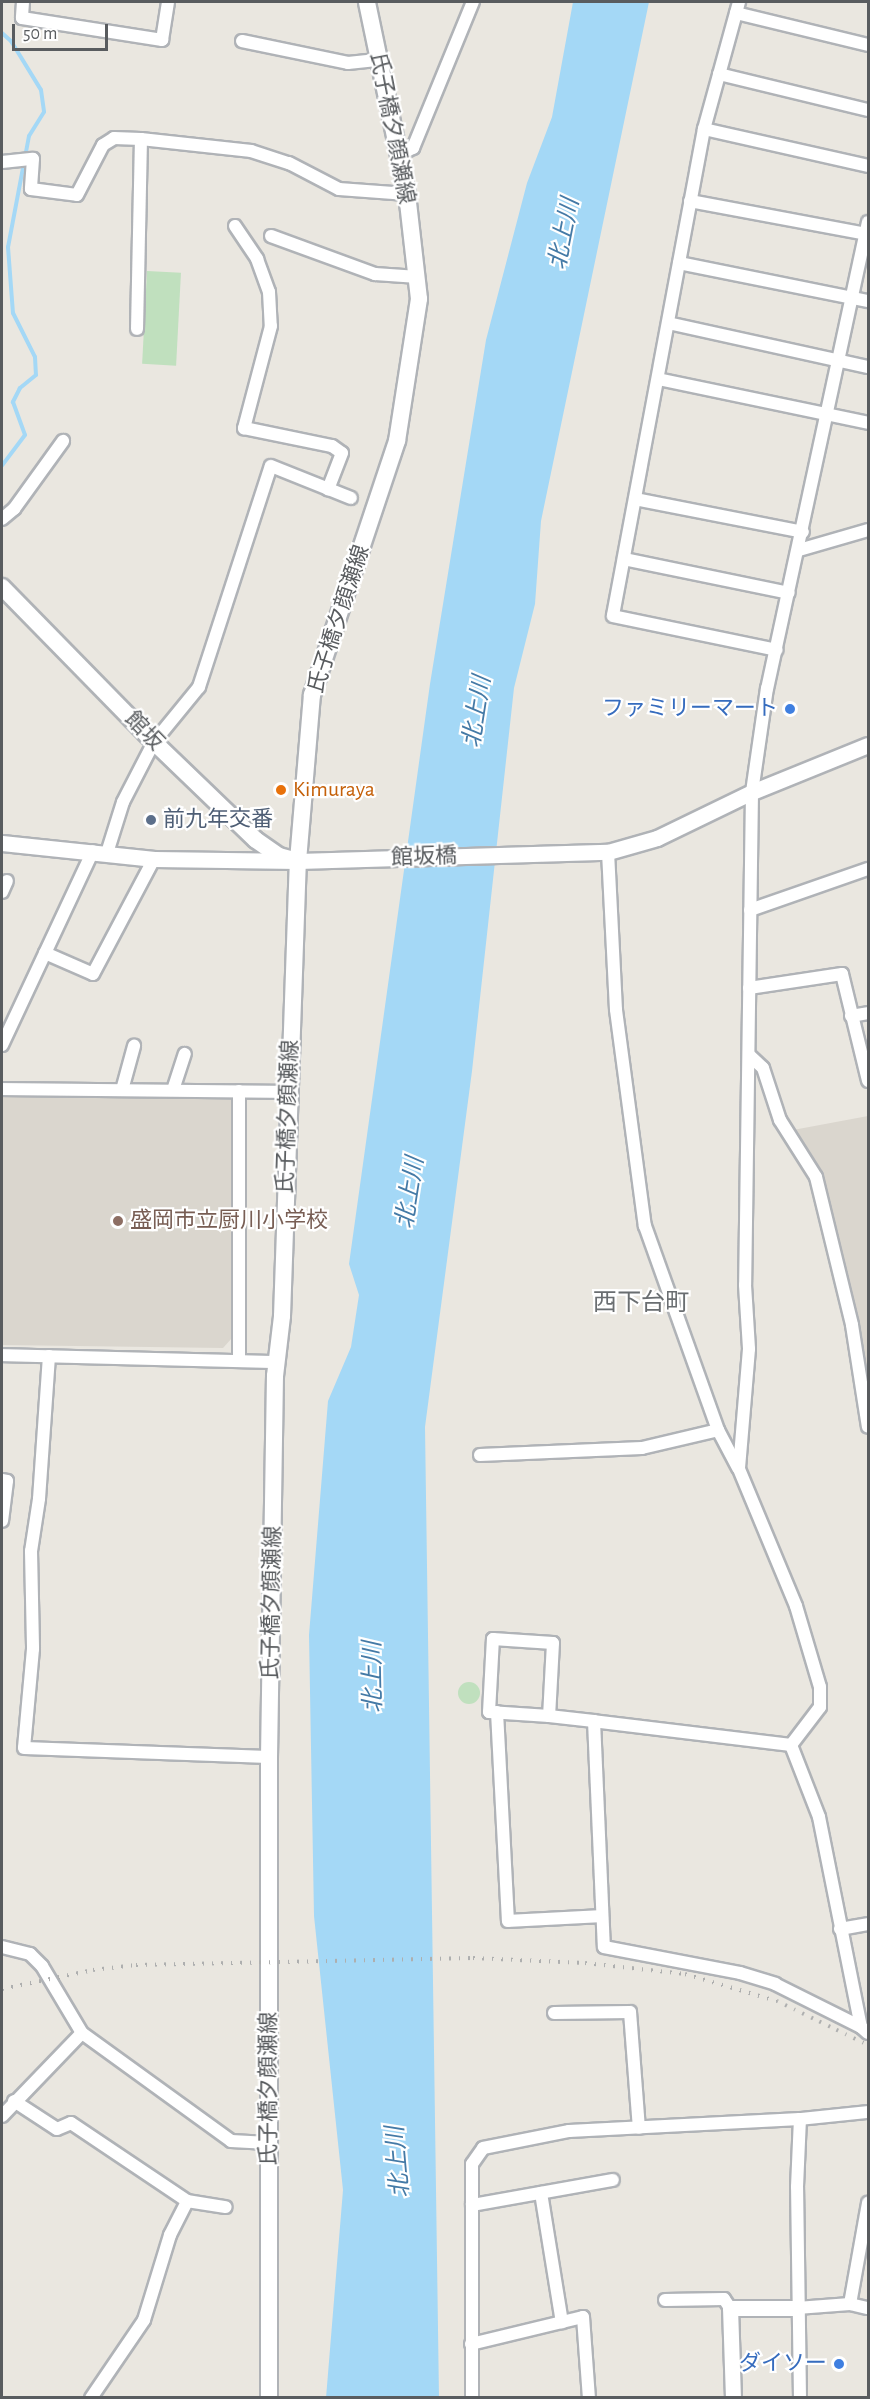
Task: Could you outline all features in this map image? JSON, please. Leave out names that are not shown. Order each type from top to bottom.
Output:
[{"type":"main road","name":"氏子橋夕顔瀬線","points":[[268,2397],[269,1757],[276,1362],[282,1316],[298,861],[312,694],[397,441],[417,310],[418,277],[407,194],[367,2]]},
{"type":"main road","name":"館坂","points":[[2,586],[154,742],[256,840],[279,856],[298,861]]},
{"type":"street","points":[[23,2],[22,18],[162,40],[168,2]]},
{"type":"street","points":[[399,155],[413,148],[473,2]]},
{"type":"street","points":[[777,650],[613,616],[704,129],[737,7],[868,45]]},
{"type":"street","points":[[242,40],[348,63],[379,60]]},
{"type":"street","points":[[719,74],[868,110]]},
{"type":"street","points":[[704,129],[868,166]]},
{"type":"street","points":[[2,162],[33,159],[32,189],[77,195],[103,145],[114,138],[141,140],[251,151],[289,163],[339,189],[407,194]]},
{"type":"street","points":[[137,329],[141,140]]},
{"type":"street","points":[[690,201],[867,228],[777,650],[752,792],[745,1285],[749,1349],[739,1469]]},
{"type":"street","points":[[235,226],[261,270],[269,292],[271,326],[244,428],[332,446],[342,453],[328,489]]},
{"type":"street","points":[[271,236],[375,274],[418,277]]},
{"type":"street","points":[[679,263],[868,301]]},
{"type":"street","points":[[668,323],[868,367]]},
{"type":"street","points":[[658,379],[868,423]]},
{"type":"street","points":[[2,519],[14,510],[63,441]]},
{"type":"street","points":[[3,1038],[45,953],[100,852],[154,742],[199,687],[271,466],[351,498]]},
{"type":"street","points":[[635,499],[803,532]]},
{"type":"street","points":[[799,550],[868,530]]},
{"type":"street","points":[[624,559],[789,593]]},
{"type":"street","name":"館坂橋","points":[[2,843],[154,859],[298,861],[608,852],[657,838],[752,792],[868,745]]},
{"type":"street","points":[[608,852],[616,1010],[645,1226],[718,1430],[739,1469],[796,1606],[820,1687],[820,1707],[791,1745]]},
{"type":"street","points":[[45,953],[93,974],[154,859]]},
{"type":"street","points":[[750,910],[868,869]]},
{"type":"street","points":[[749,988],[842,974],[868,1081]]},
{"type":"street","points":[[851,1016],[868,1013]]},
{"type":"street","points":[[122,1090],[134,1046]]},
{"type":"street","points":[[173,1090],[185,1054]]},
{"type":"street","points":[[748,1055],[764,1068],[780,1120],[816,1177],[852,1324],[868,1427]]},
{"type":"street","points":[[2,1089],[289,1092]]},
{"type":"street","points":[[239,1091],[239,1361]]},
{"type":"street","points":[[2,1355],[276,1362]]},
{"type":"street","points":[[49,1356],[39,1499],[31,1551],[32,1659],[24,1748],[269,1757]]},
{"type":"street","points":[[480,1455],[642,1448],[718,1430]]},
{"type":"street","points":[[2,1480],[8,1480],[2,1521]]},
{"type":"street","points":[[549,1716],[553,1643],[493,1639],[489,1712],[549,1716],[791,1745]]},
{"type":"street","points":[[497,1712],[508,1921],[602,1916]]},
{"type":"street","points":[[594,1721],[604,1947],[774,1984],[865,2030]]},
{"type":"street","points":[[791,1745],[819,1817],[840,1929],[865,2030]]},
{"type":"street","points":[[840,1929],[868,1924]]},
{"type":"street","points":[[2,1947],[30,1954],[42,1965],[81,2033],[231,2140],[269,2143]]},
{"type":"street","points":[[554,2013],[630,2012],[639,2128]]},
{"type":"street","points":[[2,2115],[81,2033]]},
{"type":"street","points":[[14,2101],[57,2129],[71,2123],[187,2200],[226,2207]]},
{"type":"street","points":[[472,2397],[472,2164],[483,2148],[569,2132],[800,2119],[868,2112]]},
{"type":"street","points":[[800,2119],[797,2308],[800,2397]]},
{"type":"street","points":[[472,2205],[614,2180]]},
{"type":"street","points":[[541,2193],[562,2322]]},
{"type":"street","points":[[91,2397],[144,2320],[171,2235],[187,2200]]},
{"type":"street","points":[[850,2304],[868,2203]]},
{"type":"street","points":[[665,2300],[724,2299],[730,2308],[733,2397]]},
{"type":"street","points":[[730,2308],[797,2308],[850,2304],[868,2308]]},
{"type":"street","points":[[471,2344],[583,2317],[589,2397]]},
{"type":"shaded area","name":"盛岡市立厨川小学校","points":[[2,1095],[231,1098],[236,1103],[232,1338],[223,1348],[2,1345]]},
{"type":"shaded area","points":[[868,1116],[868,1381],[822,1180],[793,1130]]},
{"type":"green space","points":[[147,271],[181,273],[176,366],[142,364]]},
{"type":"green space","points":[[465,1682],[473,1682],[480,1689],[480,1697],[473,1704],[465,1704],[458,1697],[458,1689]]},
{"type":"water","name":"北上川","points":[[573,2],[649,2],[541,521],[535,604],[514,688],[472,1071],[425,1427],[439,2397],[326,2398],[343,2190],[314,1916],[309,1635],[328,1401],[351,1347],[359,1295],[349,1264],[430,684],[486,340],[527,183],[552,117]]},
{"type":"waterway","points":[[2,33],[11,41],[41,90],[44,112],[29,136],[8,247],[13,313],[35,357],[36,375],[20,388],[13,402],[25,435],[2,465]]},
{"type":"railway","points":[[2,1989],[93,1970],[136,1965],[473,1958],[585,1963],[685,1974],[777,2001],[868,2045]]},
{"type":"place","name":"ファミリーマート","points":[[790,709]]},
{"type":"place","name":"Kimuraya","points":[[281,790]]},
{"type":"place","name":"前九年交番","points":[[151,820]]},
{"type":"place","name":"盛岡市立厨川小学校","points":[[118,1221]]},
{"type":"place","name":"ダイソー","points":[[839,2364]]},
{"type":"district","name":"西下台町","points":[[641,1304]]}]
